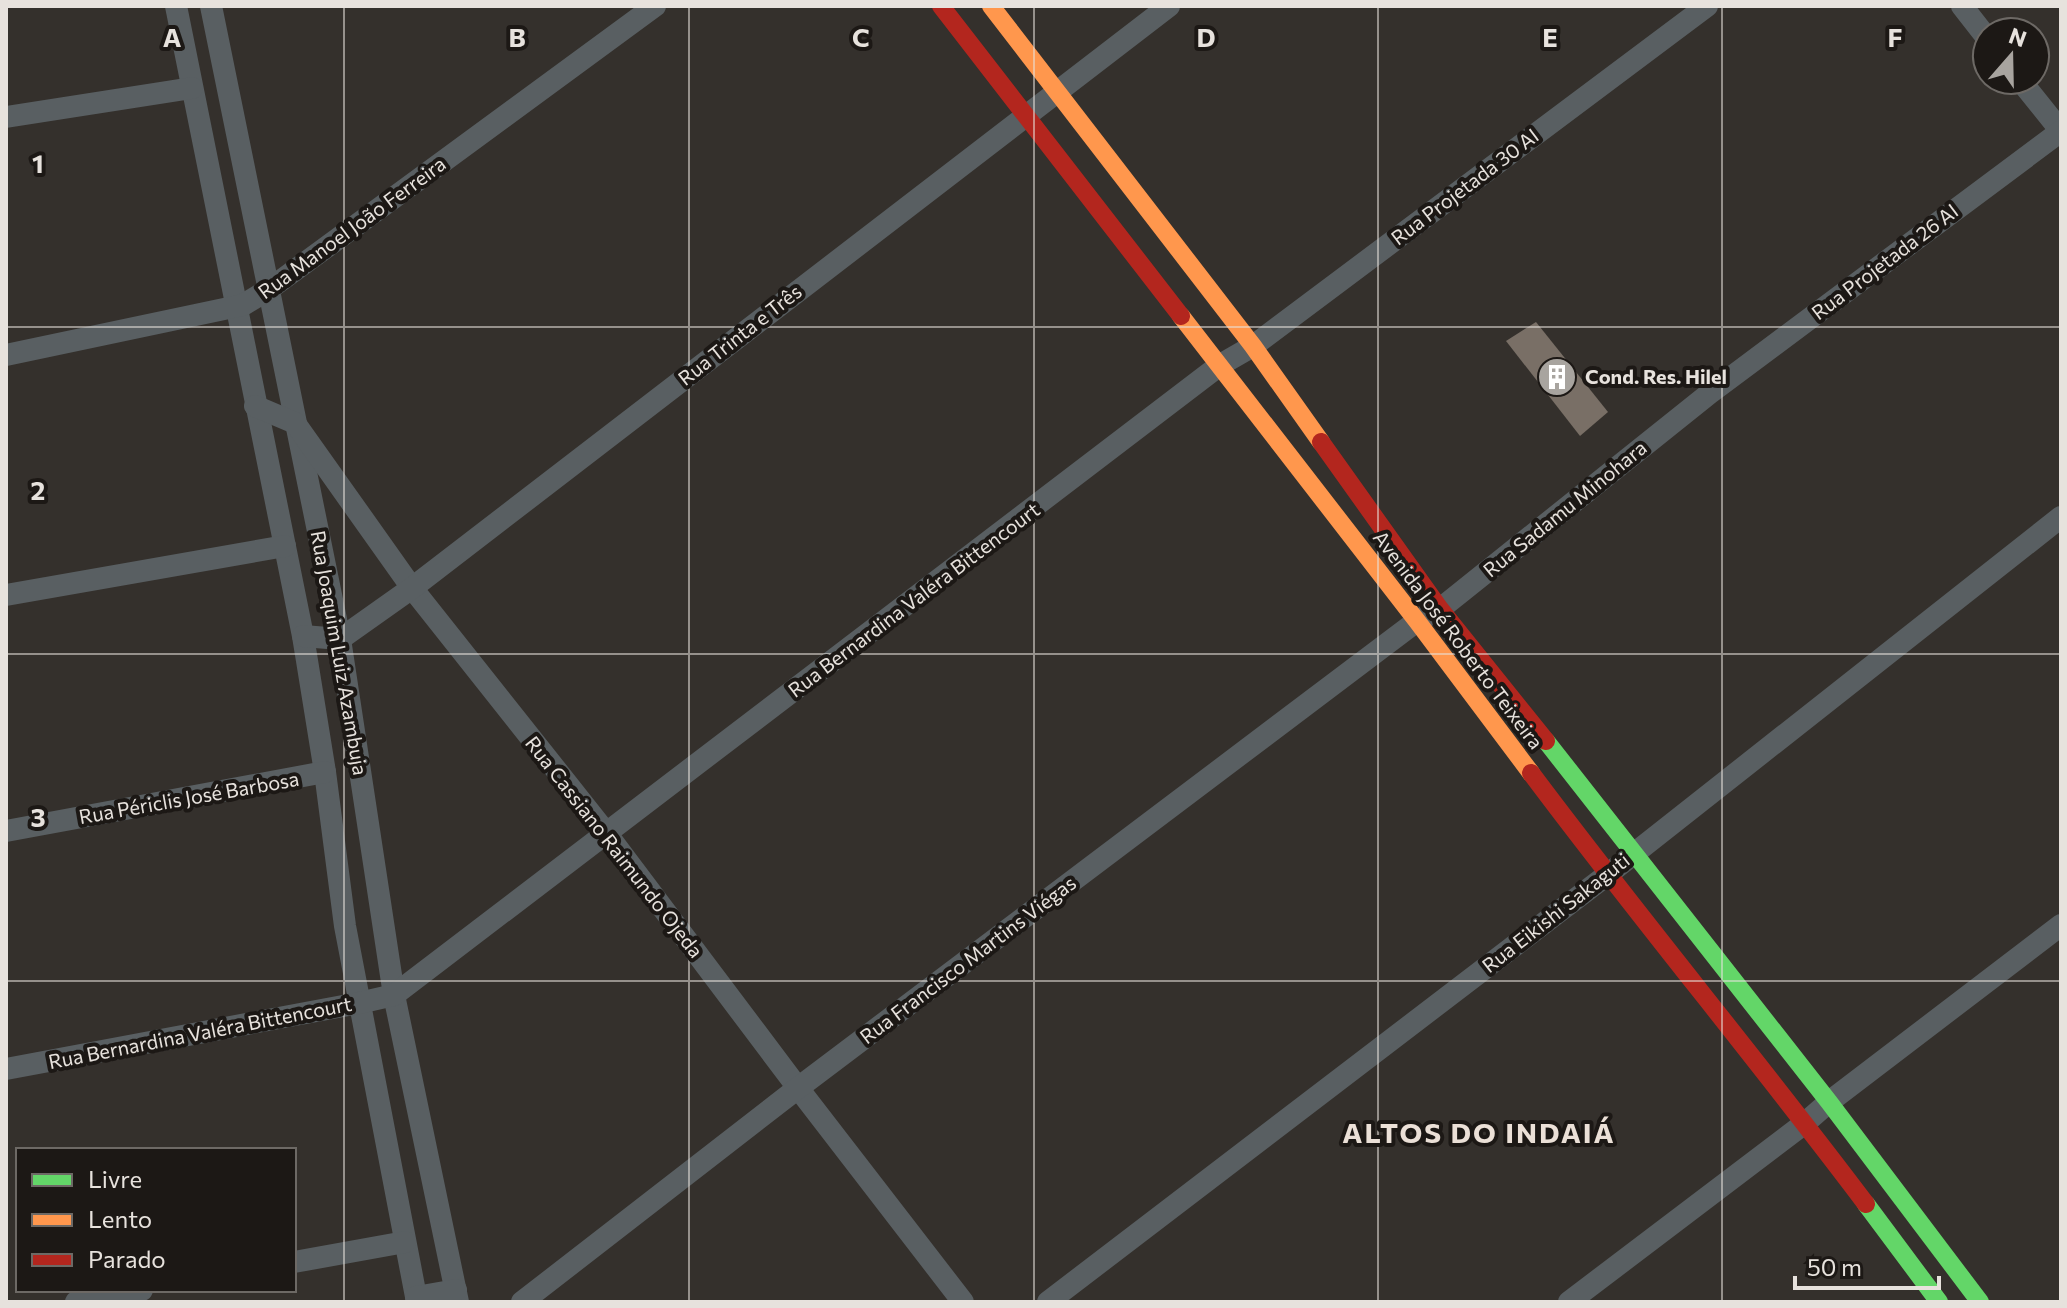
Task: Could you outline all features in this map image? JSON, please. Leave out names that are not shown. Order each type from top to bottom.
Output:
[{"type":"street","name":"Rua Joaquim Luiz Azambuja","points":[[176,6],[303,636],[345,926],[416,1299]]},
{"type":"street","name":"Rua Joaquim Luiz Azambuja","points":[[211,6],[340,639],[394,995],[457,1296]]},
{"type":"street","name":"Rua Manoel João Ferreira","points":[[6,355],[243,305],[268,290],[655,6]]},
{"type":"street","name":"Avenida José Roberto Teixeira","points":[[941,6],[1417,621],[1607,875],[1805,1123],[1939,1302]]},
{"type":"street","name":"Avenida José Roberto Teixeira","points":[[991,6],[1253,346],[1440,609],[1829,1102],[1980,1302]]},
{"type":"street","name":"Rua Trinta e Três","points":[[340,639],[412,588],[1169,6]]},
{"type":"street","name":"Rua Projetada 30 AI","points":[[1220,365],[1253,346],[1707,6]]},
{"type":"street","points":[[6,117],[192,88]]},
{"type":"street","points":[[2033,96],[2061,131]]},
{"type":"street","name":"Rua Projetada 26 AI","points":[[1710,393],[2061,131]]},
{"type":"street","name":"Rua Bernardina Valéra Bittencourt","points":[[6,1069],[394,995],[1220,365]]},
{"type":"street","name":"Rua Sadamu Minohara","points":[[1417,621],[1440,609],[1710,393]]},
{"type":"street","points":[[255,406],[295,423]]},
{"type":"street","name":"Rua Cassiano Raimundo Ojeda","points":[[295,423],[412,588],[607,834],[963,1302]]},
{"type":"street","name":"Rua Eikishi Sakaguti","points":[[1048,1302],[1607,875],[2061,517]]},
{"type":"street","points":[[6,595],[285,546]]},
{"type":"street","name":"Rua Francisco Martins Viégas","points":[[522,1302],[798,1088],[1417,621]]},
{"type":"street","points":[[303,636],[340,639]]},
{"type":"street","name":"Rua Périclis José Barbosa","points":[[6,831],[325,772]]},
{"type":"street","points":[[1569,1302],[2061,925]]},
{"type":"street","points":[[296,1262],[405,1242]]},
{"type":"street","points":[[76,1302],[131,1292]]},
{"type":"street","points":[[416,1299],[457,1296]]},
{"type":"building","name":"Cond. Res. Hilel","points":[[1536,322],[1608,412],[1580,436],[1506,341]]},
{"type":"traffic: fast","points":[[1546,741],[1829,1102],[1980,1302]]},
{"type":"traffic: fast","points":[[1866,1204],[1939,1302]]},
{"type":"traffic: slow","points":[[991,6],[1253,346],[1321,442]]},
{"type":"traffic: slow","points":[[1181,316],[1531,773]]},
{"type":"traffic: jam","points":[[941,6],[1181,316]]},
{"type":"traffic: jam","points":[[1321,442],[1440,609],[1546,741]]},
{"type":"traffic: jam","points":[[1531,773],[1866,1204]]},
{"type":"place","name":"Cond. Res. Hilel","points":[[1557,377]]},
{"type":"district","name":"ALTOS DO INDAIÁ","points":[[1479,1133]]}]
